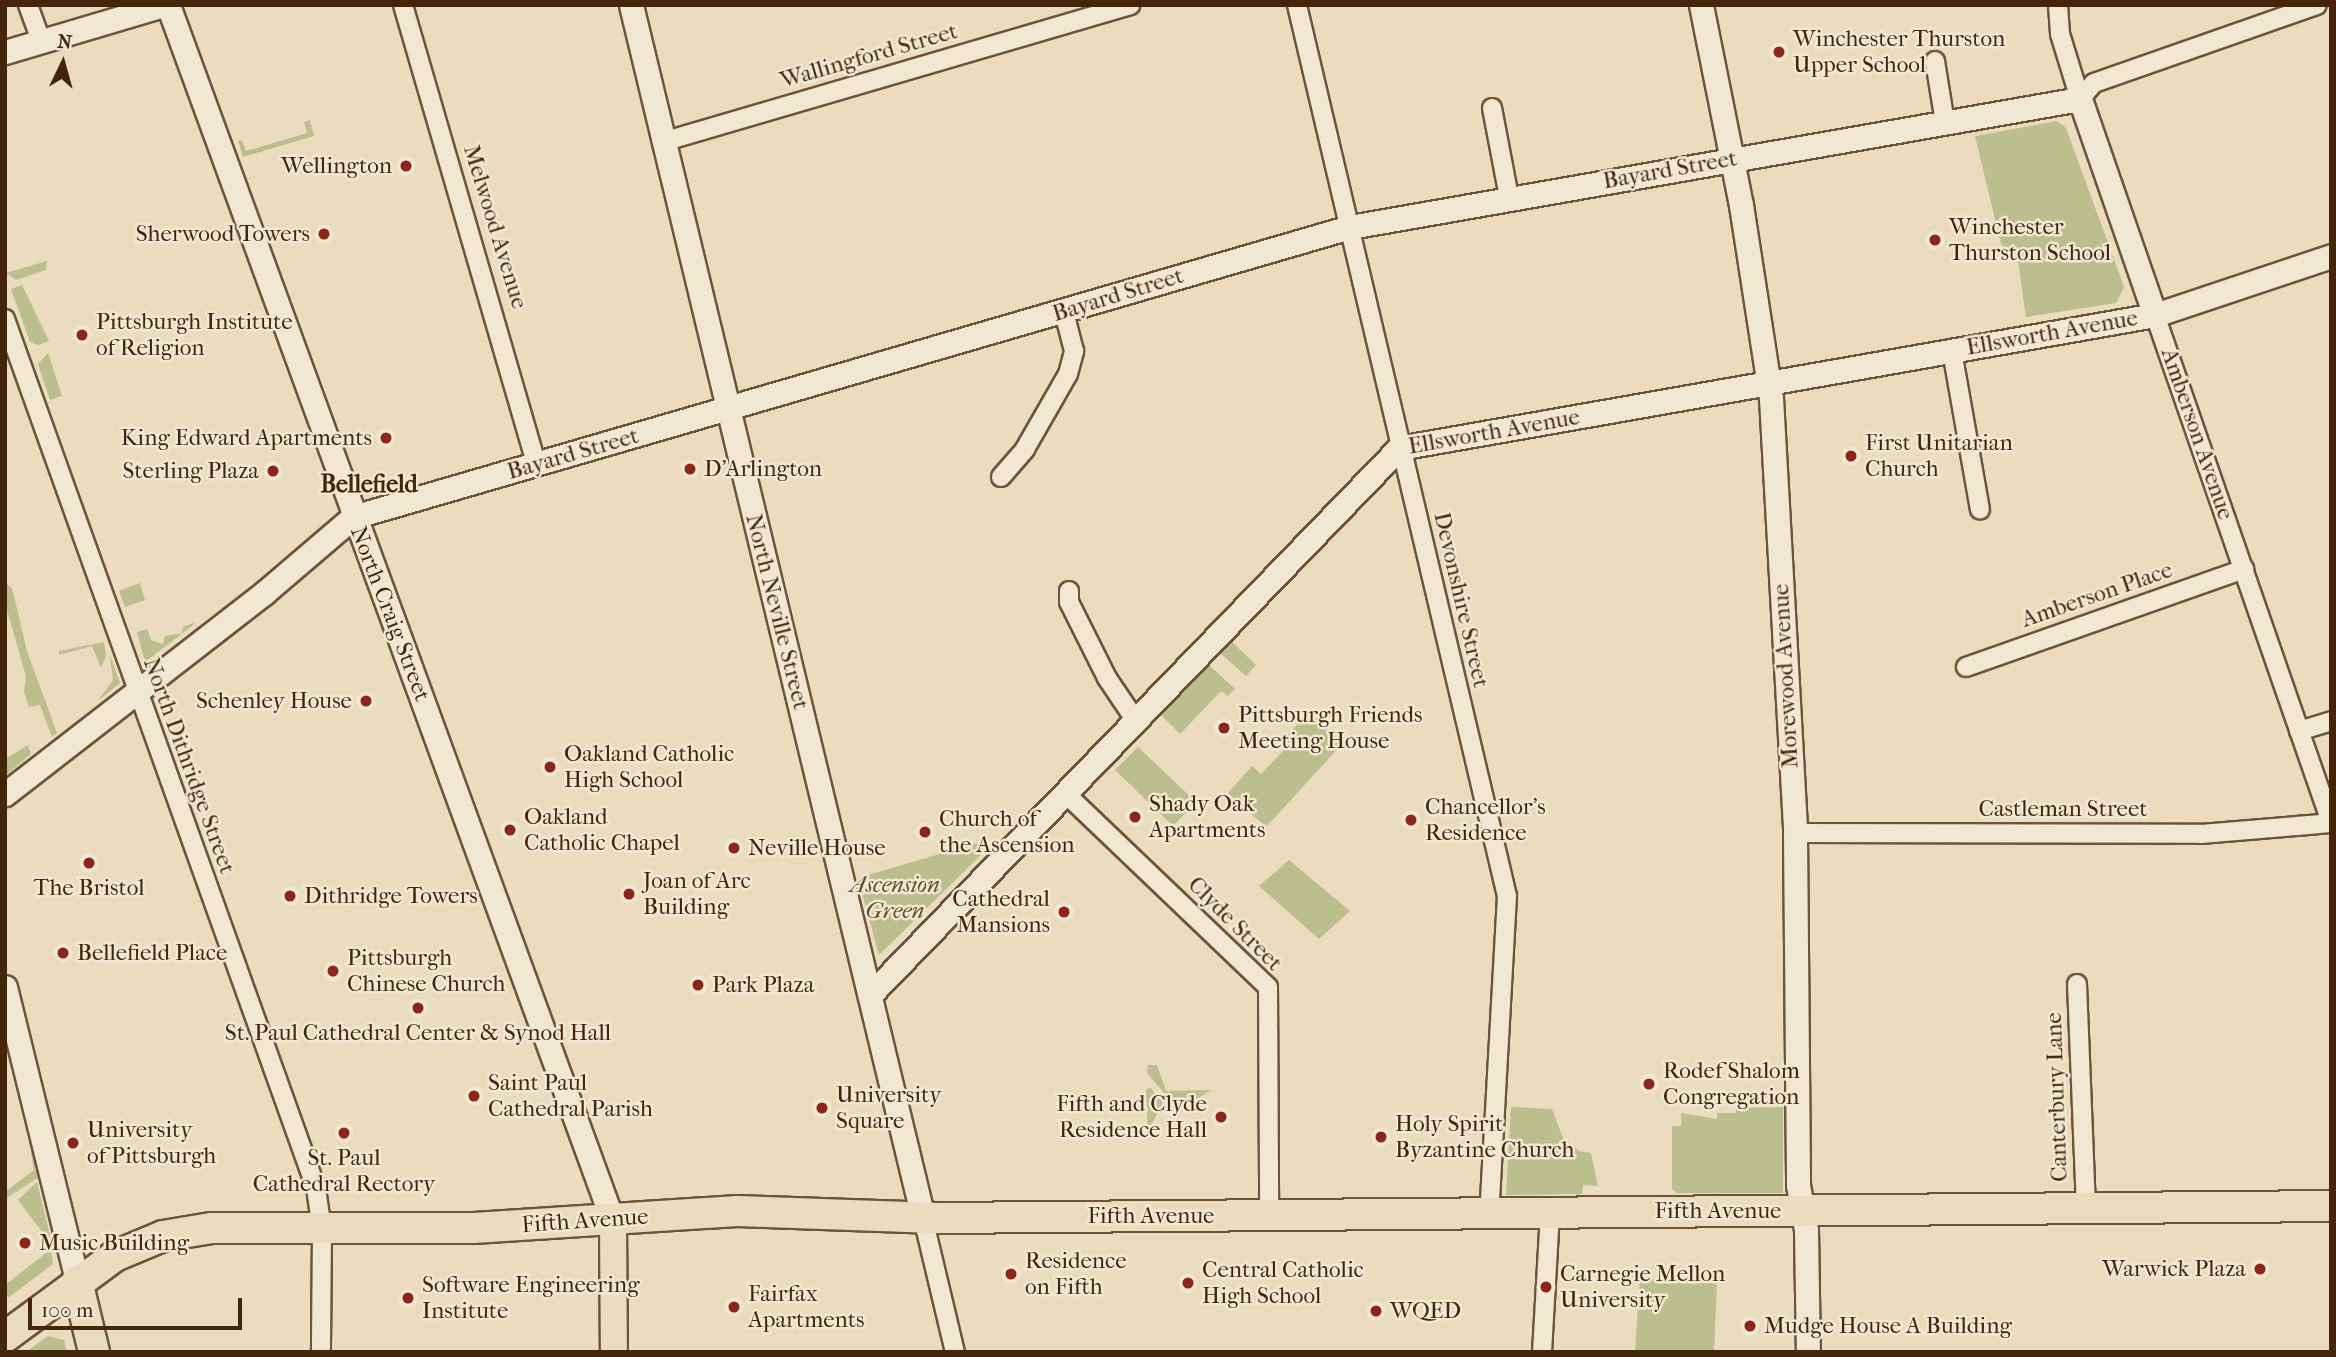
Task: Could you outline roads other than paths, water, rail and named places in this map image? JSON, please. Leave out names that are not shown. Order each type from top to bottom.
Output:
[{"type":"highway","name":"Fifth Avenue","points":[[5,1337],[78,1281],[138,1245],[186,1230],[322,1230],[613,1222],[737,1211],[923,1218],[2331,1206]]},
{"type":"highway","points":[[78,1281],[94,1352]]},
{"type":"main road","points":[[613,1222],[614,1352]]},
{"type":"street","points":[[28,5],[41,41]]},
{"type":"street","points":[[5,52],[166,5]]},
{"type":"street","name":"North Craig Street","points":[[166,5],[613,1222]]},
{"type":"street","name":"Melwood Avenue","points":[[403,5],[536,464]]},
{"type":"street","name":"North Neville Street","points":[[631,5],[923,1218]]},
{"type":"street","name":"Wallingford Street","points":[[662,142],[1130,5]]},
{"type":"street","name":"Devonshire Street","points":[[1297,5],[1399,448],[1507,896],[1489,1213]]},
{"type":"street","name":"Morewood Avenue","points":[[1701,5],[1770,384],[1795,833],[1798,1185],[1803,1210],[1808,1352]]},
{"type":"street","name":"Amberson Avenue","points":[[2058,5],[2060,34],[2080,99],[2331,823]]},
{"type":"street","name":"Bayard Street","points":[[5,794],[354,517],[1350,227],[2080,99],[2094,83],[2317,5]]},
{"type":"street","points":[[1935,61],[1945,123]]},
{"type":"street","points":[[1492,108],[1509,197]]},
{"type":"street","name":"Ellsworth Avenue","points":[[870,995],[1399,448],[2155,315],[2331,256]]},
{"type":"street","points":[[1001,477],[1025,449],[1068,374],[1074,351],[1064,312]]},
{"type":"street","name":"North Dithridge Street","points":[[5,319],[316,1188],[322,1230],[321,1352]]},
{"type":"street","points":[[1952,351],[1980,510]]},
{"type":"street","name":"Amberson Place","points":[[1966,667],[2244,569]]},
{"type":"street","points":[[1069,591],[1069,602],[1107,678],[1136,720]]},
{"type":"street","points":[[2299,731],[2331,720]]},
{"type":"street","name":"Clyde Street","points":[[1066,794],[1268,987],[1269,1215]]},
{"type":"street","name":"Castleman Street","points":[[1795,833],[2201,834],[2331,823]]},
{"type":"street","name":"Canterbury Lane","points":[[2077,984],[2086,1208]]},
{"type":"street","points":[[5,987],[78,1281]]},
{"type":"street","points":[[1542,1352],[1550,1212]]},
{"type":"street","points":[[923,1218],[955,1352]]},
{"type":"place","name":"Winchester Thurston Upper School","points":[[1779,52]]},
{"type":"place","name":"Wellington","points":[[406,166]]},
{"type":"place","name":"Sherwood Towers","points":[[324,234]]},
{"type":"place","name":"Winchester Thurston School","points":[[1935,240]]},
{"type":"place","name":"Pittsburgh Institute of Religion","points":[[82,335]]},
{"type":"place","name":"King Edward Apartments","points":[[386,438]]},
{"type":"place","name":"First Unitarian Church","points":[[1851,456]]},
{"type":"place","name":"D'Arlington","points":[[690,469]]},
{"type":"place","name":"Sterling Plaza","points":[[273,471]]},
{"type":"place","name":"Schenley House","points":[[366,701]]},
{"type":"place","name":"Pittsburgh Friends Meeting House","points":[[1224,728]]},
{"type":"place","name":"Oakland Catholic High School","points":[[550,767]]},
{"type":"place","name":"Shady Oak Apartments","points":[[1135,817]]},
{"type":"place","name":"Chancellor's Residence","points":[[1411,820]]},
{"type":"place","name":"Oakland Catholic Chapel","points":[[510,830]]},
{"type":"place","name":"Church of the Ascension","points":[[925,832]]},
{"type":"place","name":"Neville House","points":[[734,848]]},
{"type":"place","name":"The Bristol","points":[[89,863]]},
{"type":"place","name":"Joan of Arc Building","points":[[629,894]]},
{"type":"place","name":"Dithridge Towers","points":[[290,896]]},
{"type":"place","name":"Cathedral Mansions","points":[[1064,912]]},
{"type":"place","name":"Bellefield Place","points":[[63,953]]},
{"type":"place","name":"Pittsburgh Chinese Church","points":[[333,971]]},
{"type":"place","name":"Park Plaza","points":[[698,985]]},
{"type":"place","name":"St. Paul Cathedral Center & Synod Hall","points":[[418,1008]]},
{"type":"place","name":"Rodef Shalom Congregation","points":[[1649,1084]]},
{"type":"place","name":"Saint Paul Cathedral Parish","points":[[474,1096]]},
{"type":"place","name":"University Square","points":[[822,1108]]},
{"type":"place","name":"Fifth and Clyde Residence Hall","points":[[1221,1117]]},
{"type":"place","name":"St. Paul Cathedral Rectory","points":[[344,1133]]},
{"type":"place","name":"Holy Spirit Byzantine Church","points":[[1381,1137]]},
{"type":"place","name":"University of Pittsburgh","points":[[73,1143]]},
{"type":"place","name":"Music Building","points":[[25,1243]]},
{"type":"place","name":"Warwick Plaza","points":[[2260,1269]]},
{"type":"place","name":"Residence on Fifth","points":[[1011,1274]]},
{"type":"place","name":"Central Catholic High School","points":[[1188,1283]]},
{"type":"place","name":"Carnegie Mellon University","points":[[1546,1287]]},
{"type":"place","name":"Software Engineering Institute","points":[[408,1298]]},
{"type":"place","name":"Fairfax Apartments","points":[[734,1307]]},
{"type":"place","name":"WQED","points":[[1376,1311]]},
{"type":"place","name":"Mudge House A Building","points":[[1750,1326]]},
{"type":"district","name":"Bellefield","points":[[369,485]]},
{"type":"park label","name":"Ascension Green","points":[[895,898]]}]
